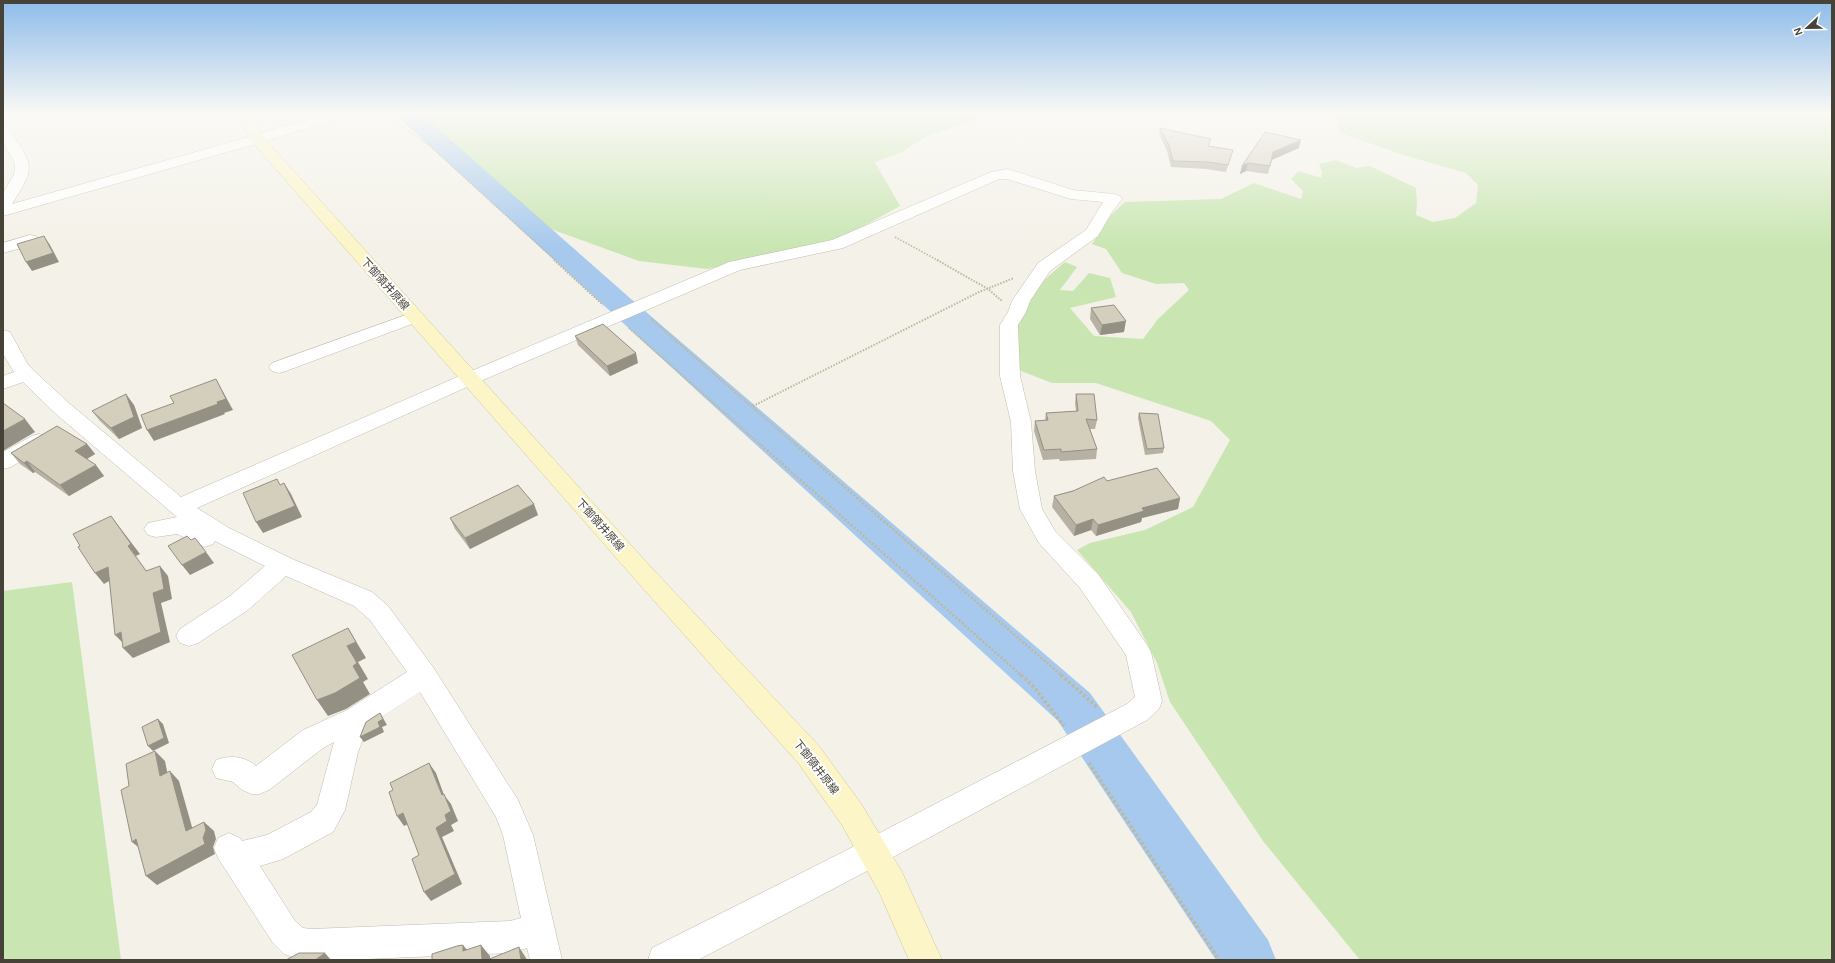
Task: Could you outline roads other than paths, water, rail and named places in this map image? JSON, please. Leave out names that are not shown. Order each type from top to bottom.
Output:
[{"type":"main road","name":"下御領井原線","points":[[274,158],[469,378],[809,756],[852,815],[891,883],[926,960]]},
{"type":"street","points":[[3,205],[20,180],[24,168],[21,158]]},
{"type":"street","points":[[3,211],[190,158]]},
{"type":"street","points":[[3,174],[24,168]]},
{"type":"street","points":[[178,507],[469,378],[735,266],[837,244],[996,175],[1008,174],[1071,194],[1114,199],[1105,210],[1092,233],[1044,268],[1021,301],[1017,312],[1009,325],[1010,376],[1021,422],[1024,471],[1031,509],[1047,537],[1088,581],[1138,652],[1149,702],[1136,712],[664,960]]},
{"type":"street","points":[[3,248],[30,240]]},
{"type":"street","points":[[279,367],[414,316]]},
{"type":"street","points":[[3,336],[19,366],[26,374],[76,420],[178,507],[222,534],[284,565],[362,599],[379,613],[424,675],[508,810],[518,835],[546,960]]},
{"type":"street","points":[[3,383],[26,374]]},
{"type":"street","points":[[3,462],[76,420]]},
{"type":"street","points":[[156,529],[179,525],[203,537],[209,538],[222,534]]},
{"type":"street","points":[[189,636],[239,603],[264,580],[284,565]]},
{"type":"street","points":[[226,769],[240,770],[252,781],[259,781],[313,739],[357,718],[424,675]]},
{"type":"street","points":[[357,718],[344,752],[330,810],[322,822],[272,849],[233,853],[284,932],[295,944],[311,945],[510,937],[539,928]]},
{"type":"waterway","points":[[457,158],[620,305],[1074,707],[1248,960]]}]
